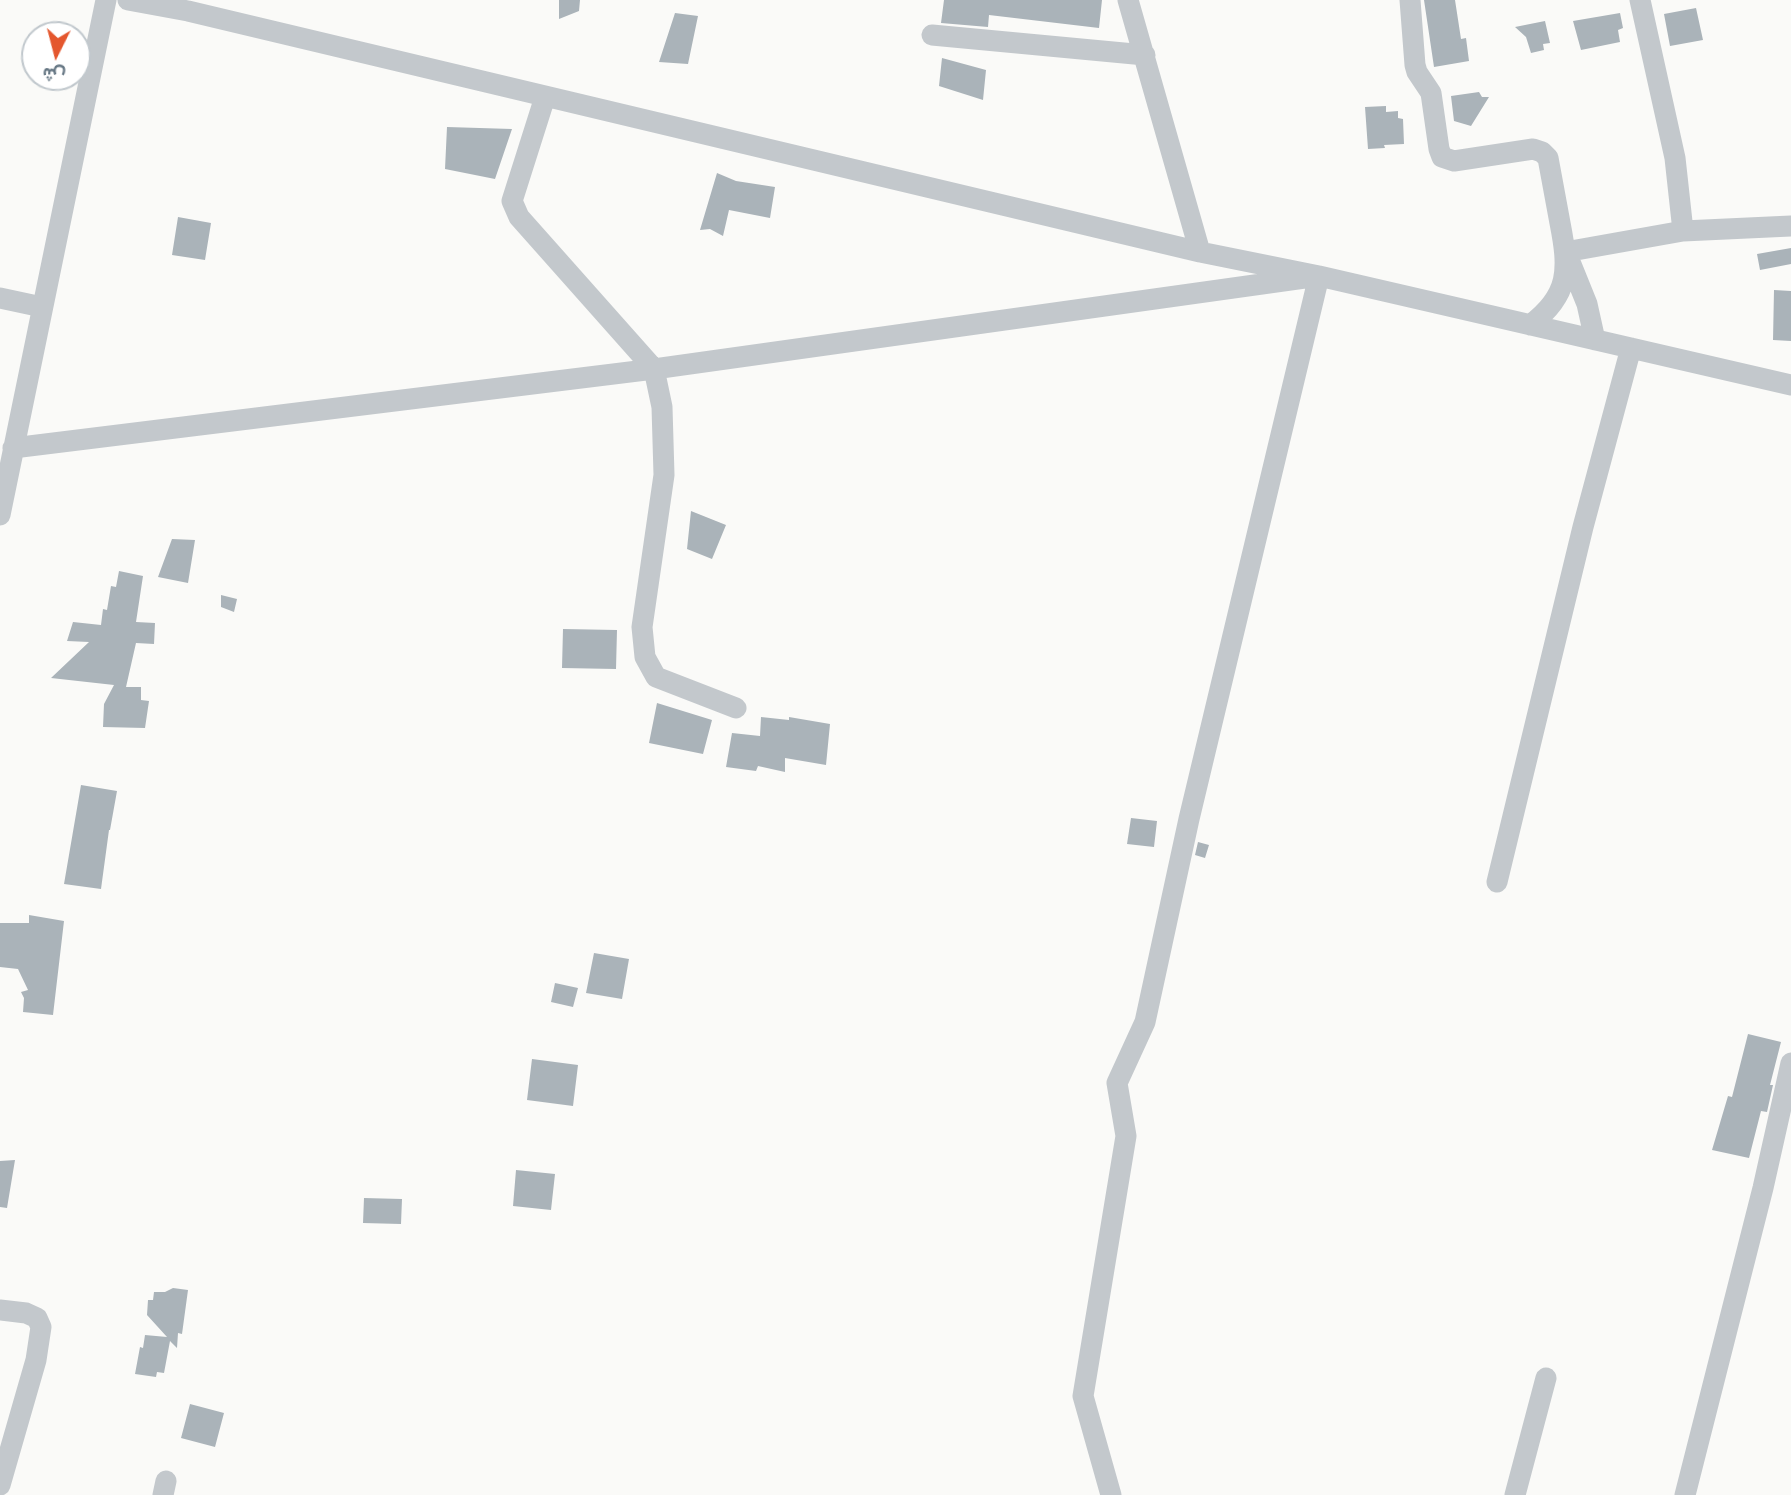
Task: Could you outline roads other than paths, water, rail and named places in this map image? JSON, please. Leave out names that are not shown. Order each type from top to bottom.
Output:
[{"type":"street","points":[[0,514],[106,0]]},
{"type":"street","points":[[128,0],[187,6],[545,97],[1199,251],[1320,276],[1791,385]]},
{"type":"street","points":[[1128,0],[1199,251]]},
{"type":"street","points":[[1410,0],[1415,65],[1433,97],[1440,153],[1446,159],[1454,161],[1533,149],[1548,158],[1566,269],[1563,286],[1549,308],[1530,325]]},
{"type":"street","points":[[1640,0],[1675,158],[1683,231]]},
{"type":"street","points":[[932,35],[1145,55]]},
{"type":"street","points":[[545,97],[512,201],[519,217],[654,369],[662,407],[664,475],[642,627],[645,657],[656,677],[736,709]]},
{"type":"street","points":[[1565,252],[1683,231],[1791,226]]},
{"type":"street","points":[[1565,252],[1581,286],[1595,340]]},
{"type":"street","points":[[13,448],[654,369],[1320,276]]},
{"type":"street","points":[[1111,1495],[1083,1396],[1126,1136],[1117,1083],[1145,1023],[1189,819],[1320,276]]},
{"type":"street","points":[[0,298],[42,307]]},
{"type":"street","points":[[1497,883],[1583,527],[1631,348]]},
{"type":"street","points":[[1685,1495],[1763,1188],[1791,1063]]},
{"type":"street","points":[[0,1310],[26,1313],[37,1318],[41,1327],[36,1360],[0,1485]]},
{"type":"street","points":[[1516,1495],[1546,1378]]}]
